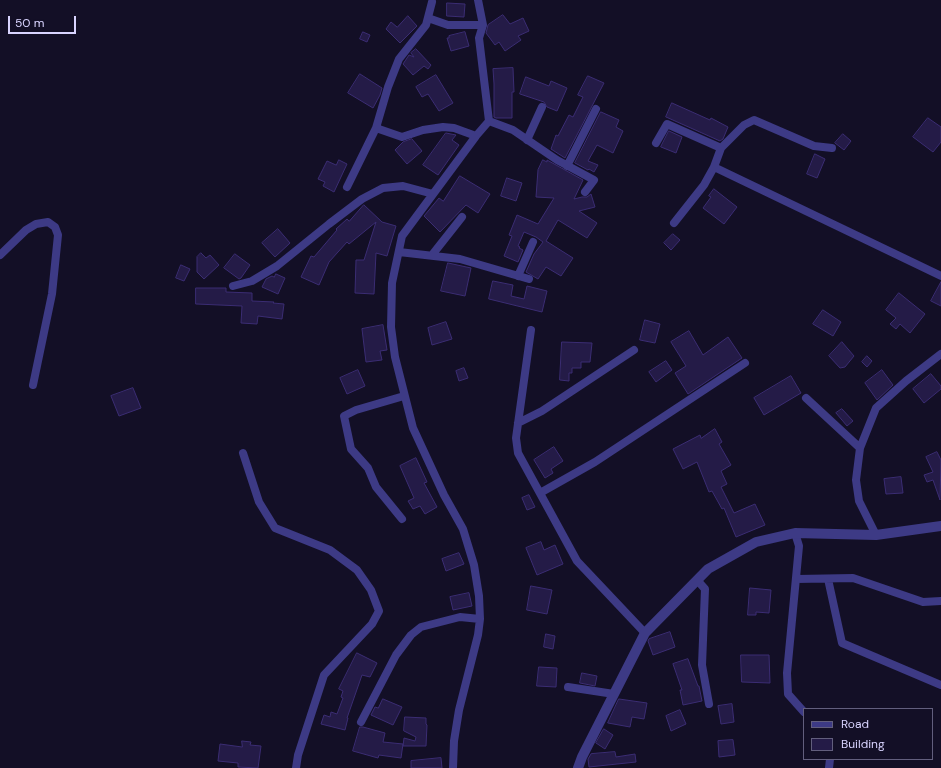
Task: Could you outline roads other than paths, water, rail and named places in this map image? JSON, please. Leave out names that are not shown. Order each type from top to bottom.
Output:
[{"type":"street","points":[[453,768],[454,741],[459,710],[478,635],[480,620],[479,596],[474,565],[463,529],[444,495],[413,428],[404,396],[395,357],[391,327],[392,283],[402,236],[476,136],[489,121],[479,38],[483,25],[478,0]]},
{"type":"street","points":[[347,187],[376,128],[388,88],[399,59],[426,25],[432,2]]},
{"type":"street","points":[[428,18],[448,25],[483,25]]},
{"type":"street","points":[[527,140],[542,107]]},
{"type":"street","points":[[567,166],[596,109]]},
{"type":"street","points":[[674,223],[704,185],[722,148],[744,125],[754,120],[814,146],[832,148]]},
{"type":"street","points":[[489,121],[513,130],[567,166],[594,180],[585,192]]},
{"type":"street","points":[[656,143],[667,124],[722,148]]},
{"type":"street","points":[[376,128],[402,137],[423,130],[443,127],[454,128],[476,136]]},
{"type":"street","points":[[714,167],[941,276]]},
{"type":"street","points":[[232,286],[252,281],[277,266],[334,220],[362,200],[383,188],[403,186],[433,194]]},
{"type":"street","points":[[432,255],[462,216]]},
{"type":"street","points":[[0,255],[26,230],[36,224],[48,222],[55,227],[58,235],[52,294],[32,385]]},
{"type":"street","points":[[518,276],[533,242]]},
{"type":"street","points":[[399,252],[460,259],[529,279]]},
{"type":"street","points":[[531,330],[516,438],[518,453],[577,561],[644,633]]},
{"type":"street","points":[[518,423],[542,411],[634,350]]},
{"type":"street","points":[[876,535],[859,501],[856,480],[860,448],[876,408],[906,381],[941,354]]},
{"type":"street","points":[[540,493],[595,462],[745,363]]},
{"type":"street","points":[[402,519],[376,487],[368,468],[351,449],[344,416],[356,410],[404,396]]},
{"type":"street","points":[[806,398],[860,448]]},
{"type":"street","points":[[243,453],[259,502],[275,528],[330,550],[357,570],[371,590],[379,611],[372,624],[324,675],[298,755],[296,768]]},
{"type":"street","points":[[578,768],[582,757],[644,633],[708,569],[756,542],[795,533],[876,535],[941,526]]},
{"type":"street","points":[[795,533],[799,546],[797,580],[787,673],[788,694],[803,711]]},
{"type":"street","points":[[797,580],[853,578],[923,602],[941,601]]},
{"type":"street","points":[[828,579],[842,643],[941,685]]},
{"type":"street","points":[[697,580],[705,589],[702,665],[709,704]]},
{"type":"street","points":[[361,722],[396,655],[410,635],[421,627],[460,617],[480,620]]},
{"type":"street","points":[[568,687],[614,694]]}]
